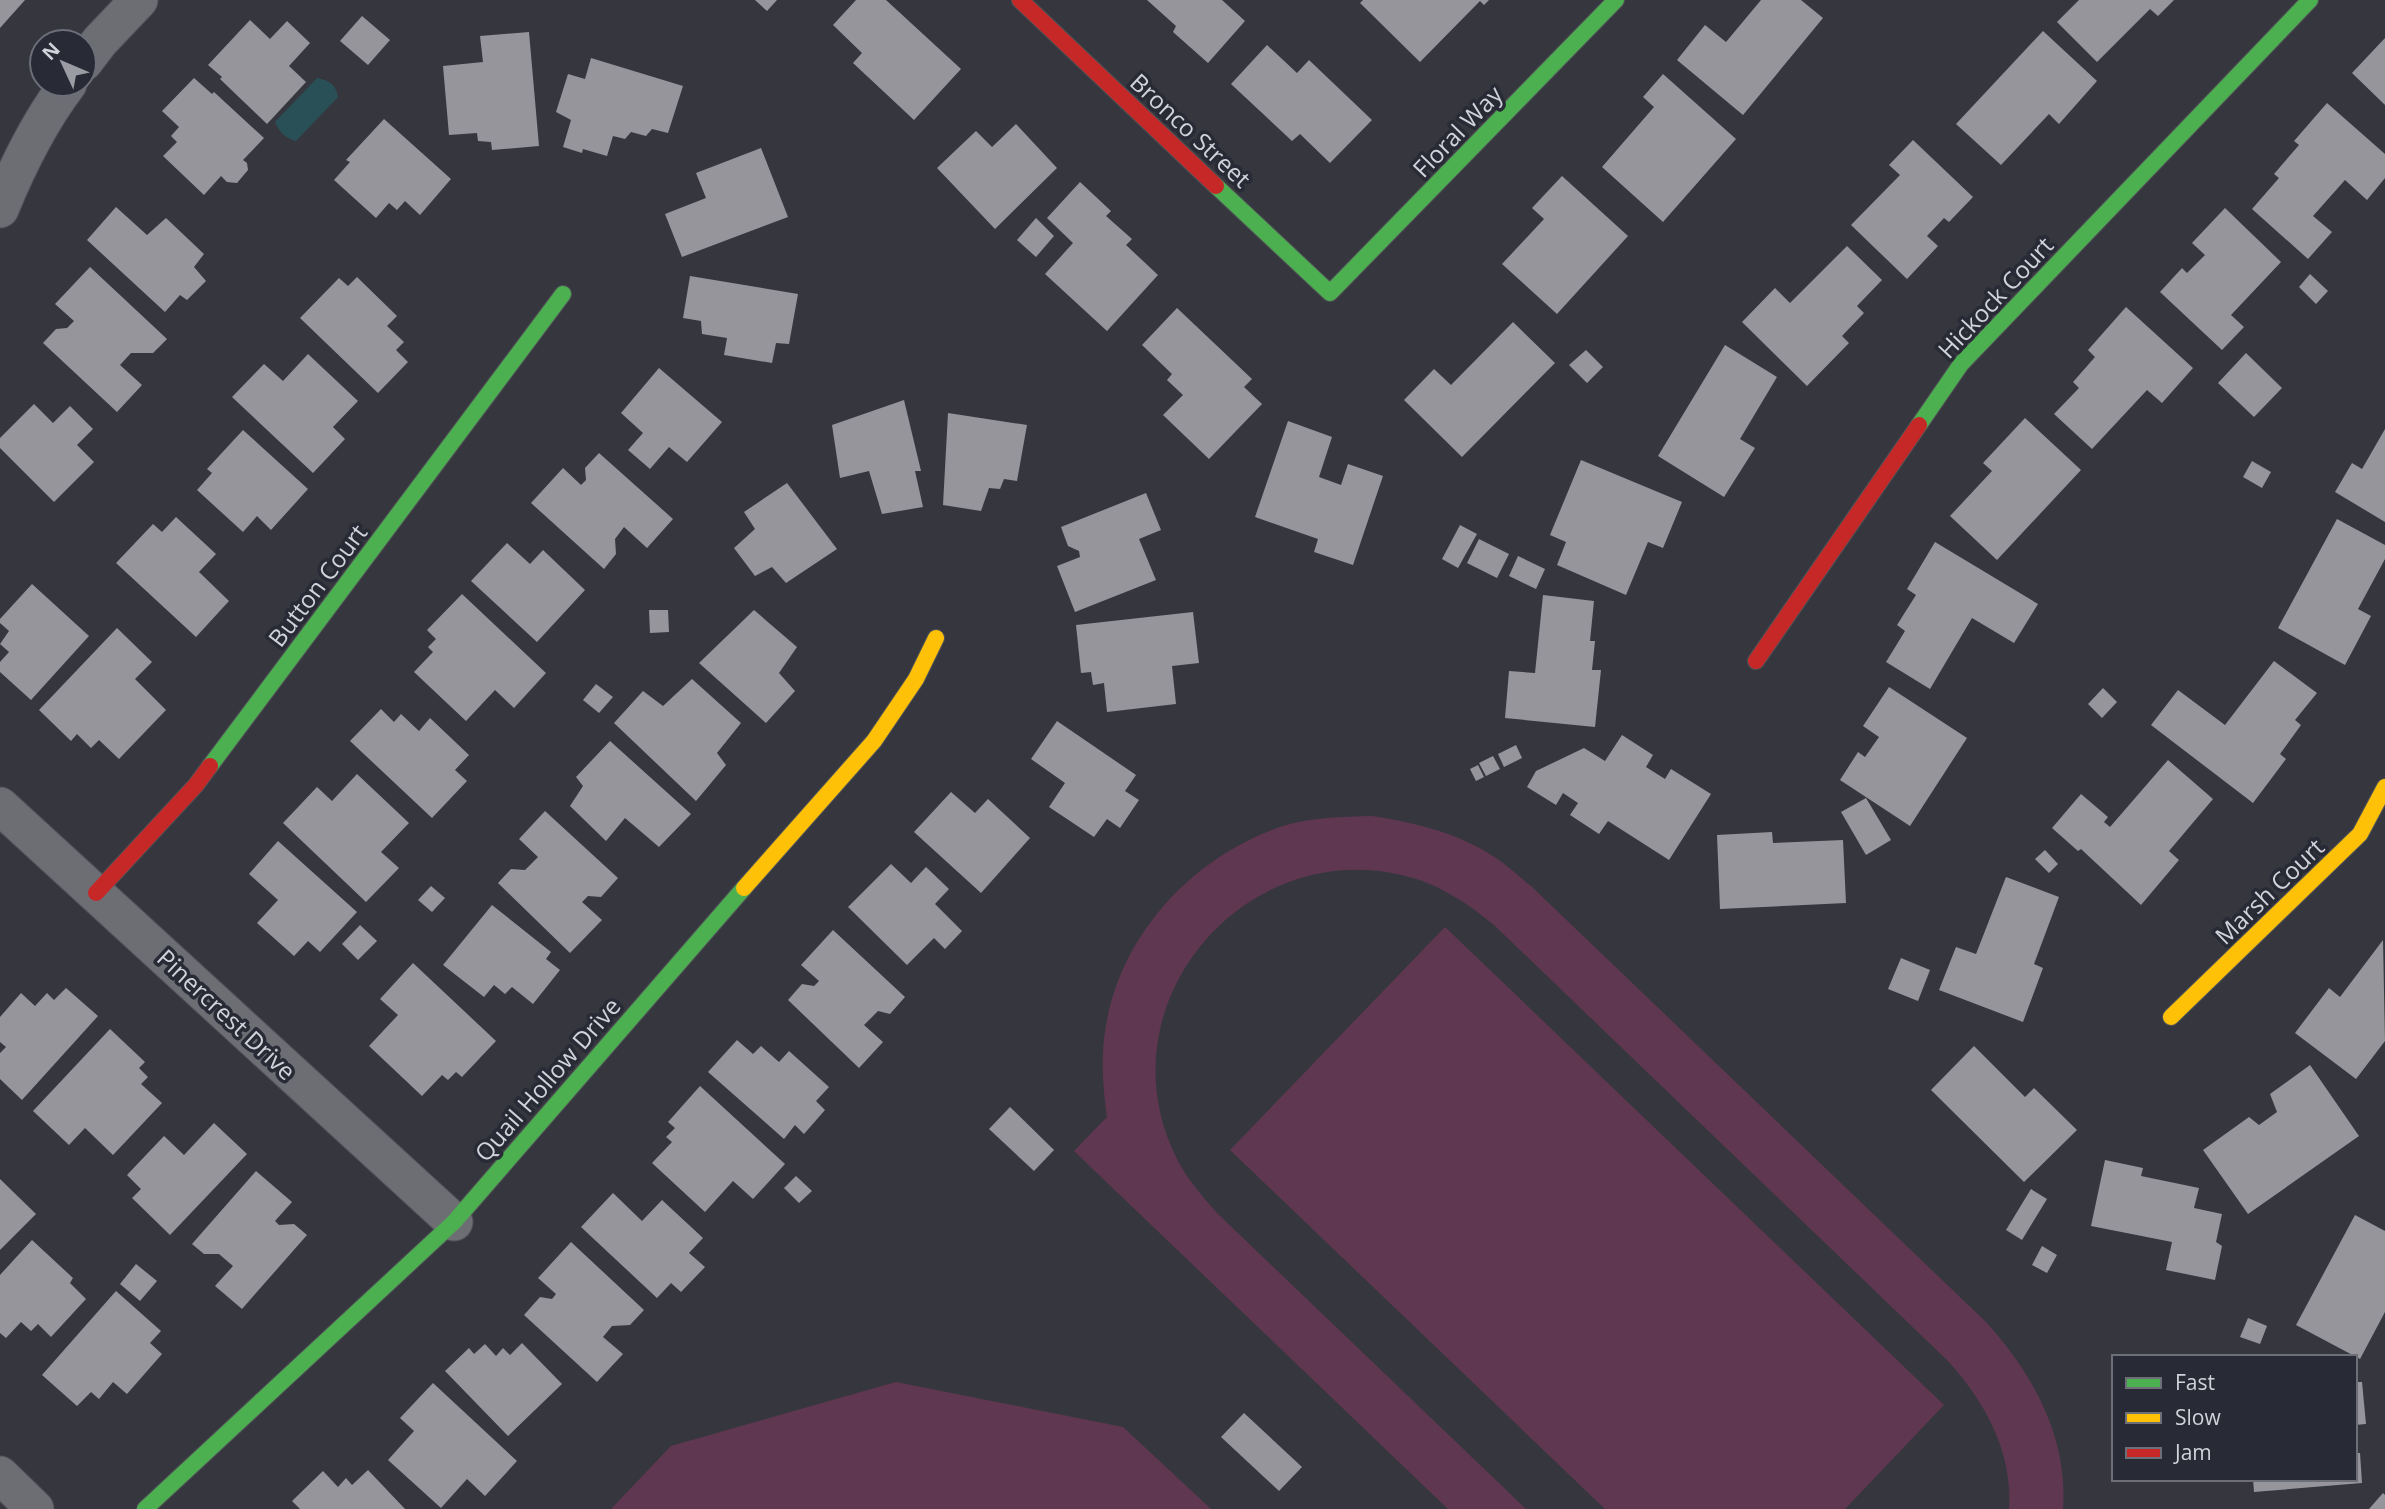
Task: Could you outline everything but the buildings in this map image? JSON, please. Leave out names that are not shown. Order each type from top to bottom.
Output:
[{"type":"street","points":[[98,44],[139,0]]},
{"type":"street","name":"Bronco Street","points":[[1020,0],[1331,293]]},
{"type":"street","name":"Floral Way","points":[[1331,293],[1616,0]]},
{"type":"street","name":"Hickock Court","points":[[1756,661],[1961,364],[2310,0]]},
{"type":"street","points":[[0,209],[16,168],[57,98]]},
{"type":"street","name":"Button Court","points":[[96,893],[196,785],[564,294]]},
{"type":"street","name":"Quail Hollow Drive","points":[[145,1509],[454,1222],[667,974],[874,741],[916,679],[936,638]]},
{"type":"street","name":"Marsh Court","points":[[2171,1017],[2360,834],[2385,787]]},
{"type":"street","name":"Pinercrest Drive","points":[[0,806],[454,1222]]},
{"type":"street","points":[[0,1475],[36,1509]]},
{"type":"shaded area","points":[[1372,816],[1421,826],[1467,842],[1496,858],[1531,886],[1986,1322],[2019,1363],[2044,1408],[2060,1457],[2063,1509],[2009,1509],[2006,1468],[1994,1429],[1974,1393],[1948,1361],[1494,925],[1462,901],[1427,883],[1402,875],[1343,870],[1288,882],[1240,908],[1200,946],[1172,992],[1157,1044],[1158,1100],[1180,1165],[1217,1213],[1526,1509],[1448,1509],[1074,1151],[1107,1117],[1103,1053],[1108,1014],[1119,978],[1136,944],[1158,912],[1184,885],[1214,861],[1247,841],[1283,826],[1305,821]]},
{"type":"shaded area","points":[[1445,927],[1944,1405],[1845,1509],[1605,1509],[1230,1150]]},
{"type":"shaded area","points":[[896,1382],[1123,1427],[1211,1509],[611,1509],[671,1446]]},
{"type":"water","points":[[317,78],[331,84],[338,97],[296,141],[281,132],[275,122]]},
{"type":"traffic: fast","points":[[1216,186],[1330,293],[1616,0]]},
{"type":"traffic: fast","points":[[1919,425],[1961,364],[2310,0]]},
{"type":"traffic: fast","points":[[210,766],[563,294]]},
{"type":"traffic: fast","points":[[145,1509],[454,1222],[744,888]]},
{"type":"traffic: slow","points":[[744,888],[874,741],[916,679],[936,638]]},
{"type":"traffic: slow","points":[[2171,1017],[2360,834],[2385,787]]},
{"type":"traffic: jam","points":[[1020,0],[1216,186]]},
{"type":"traffic: jam","points":[[1756,661],[1919,425]]},
{"type":"traffic: jam","points":[[96,893],[196,785],[210,766]]}]
